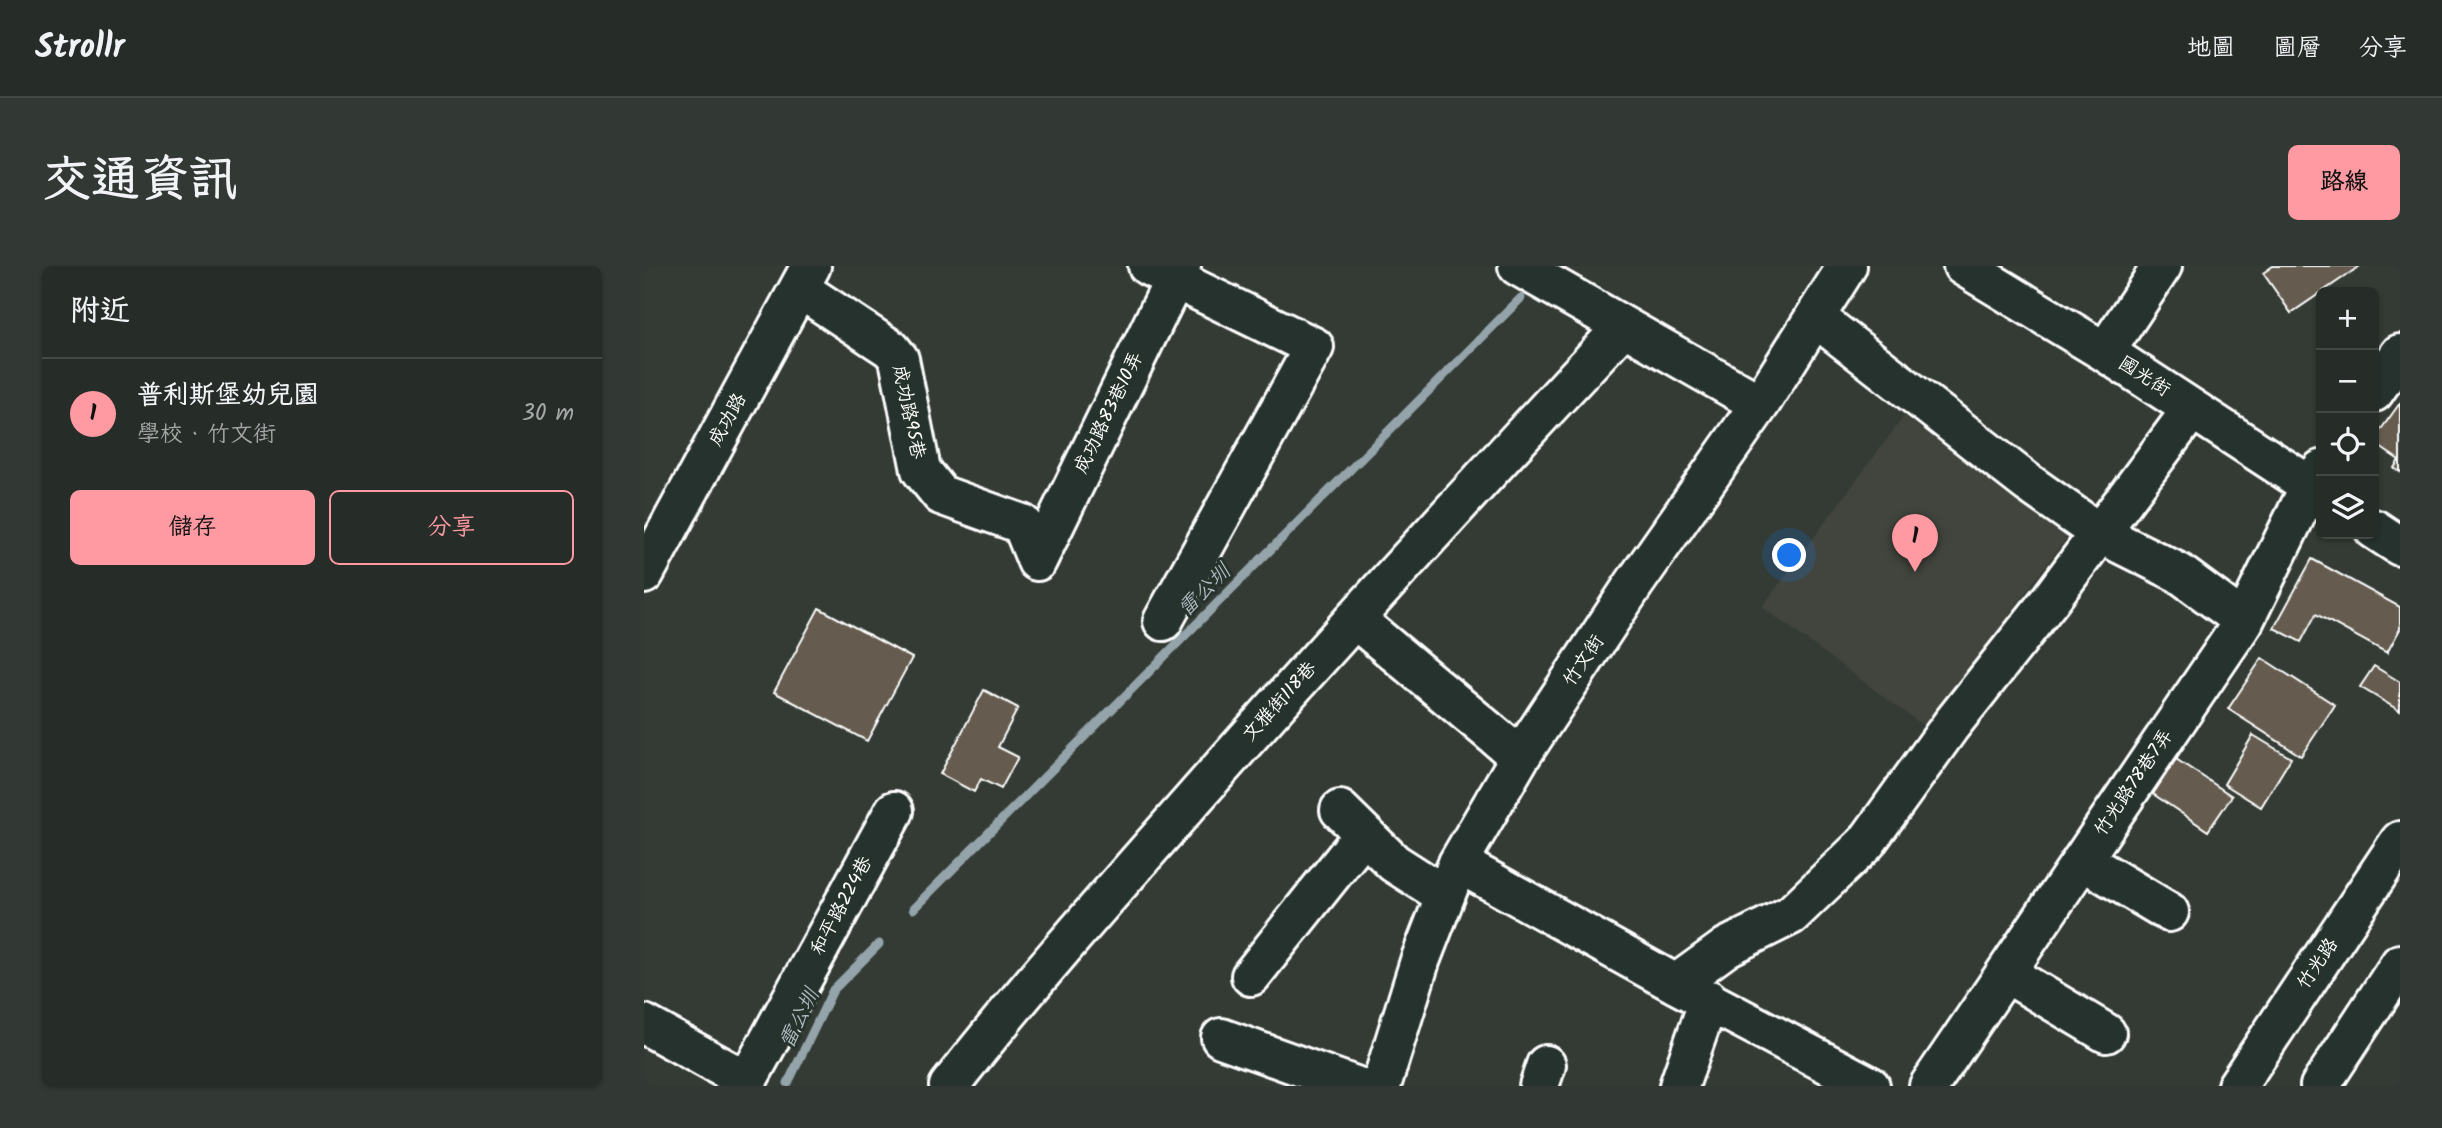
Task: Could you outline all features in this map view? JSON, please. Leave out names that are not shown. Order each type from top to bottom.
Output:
[{"type":"street","points":[[1518,266],[1760,404]]},
{"type":"street","name":"竹文街","points":[[1381,1086],[1420,961],[1451,879],[1520,757],[1642,573],[1760,404],[1847,266]]},
{"type":"street","name":"國光街","points":[[1963,266],[2105,352],[2192,409],[2316,482]]},
{"type":"street","points":[[2105,352],[2162,266]]},
{"type":"street","points":[[1163,621],[1314,347],[1167,271]]},
{"type":"street","name":"成功路83巷10弄","points":[[1037,561],[1167,271]]},
{"type":"street","name":"成功路95巷","points":[[805,277],[891,349],[899,359],[921,470],[941,495],[1022,524],[1037,561]]},
{"type":"street","name":"成功路","points":[[644,574],[805,277]]},
{"type":"street","points":[[1815,317],[2028,483],[2099,533],[2179,573],[2244,621]]},
{"type":"street","name":"文雅街118巷","points":[[949,1086],[1012,1005],[1462,499],[1623,327]]},
{"type":"street","points":[[2379,385],[2400,354]]},
{"type":"street","points":[[1679,1086],[1692,992],[1727,947],[1791,915],[1866,843],[1951,725],[2050,600],[2192,409]]},
{"type":"street","name":"竹光路78巷7弄","points":[[1929,1086],[2244,621],[2316,487]]},
{"type":"street","points":[[2379,532],[2400,546]]},
{"type":"street","points":[[1355,619],[1520,757]]},
{"type":"street","name":"和平路224巷","points":[[644,1024],[751,1084],[894,811]]},
{"type":"street","points":[[1251,976],[1352,822],[1394,863],[1451,879],[1692,992],[1870,1086]]},
{"type":"street","name":"竹光路","points":[[2237,1086],[2400,841]]},
{"type":"street","points":[[2082,860],[2169,912]]},
{"type":"street","points":[[2320,1086],[2400,964]]},
{"type":"street","points":[[2006,973],[2106,1033]]},
{"type":"street","points":[[1221,1038],[1355,1086]]},
{"type":"shaded area","points":[[1904,416],[2067,537],[1925,727],[1762,607]]},
{"type":"building","points":[[2273,266],[2360,266],[2329,287],[2316,287],[2316,296],[2291,313],[2263,273]]},
{"type":"building","points":[[2400,403],[2400,472],[2394,468],[2399,460],[2379,446],[2379,432]]},
{"type":"building","points":[[2312,559],[2400,607],[2400,629],[2387,653],[2316,614],[2301,642],[2274,628]]},
{"type":"building","points":[[819,608],[912,658],[867,741],[774,692]]},
{"type":"building","points":[[2262,658],[2335,705],[2301,756],[2228,709]]},
{"type":"building","points":[[2374,666],[2400,682],[2400,711],[2360,687]]},
{"type":"building","points":[[984,690],[1018,708],[998,747],[1018,757],[1001,789],[981,779],[974,792],[940,774]]},
{"type":"building","points":[[2253,735],[2291,758],[2261,807],[2224,784]]},
{"type":"building","points":[[2176,759],[2232,796],[2208,831],[2153,794]]},
{"type":"waterway","name":"雷公圳","points":[[913,909],[1521,298]]},
{"type":"waterway","name":"雷公圳","points":[[788,1083],[833,990],[879,944]]},
{"type":"place","name":"普利斯堡幼兒園","points":[[1915,572]]}]
